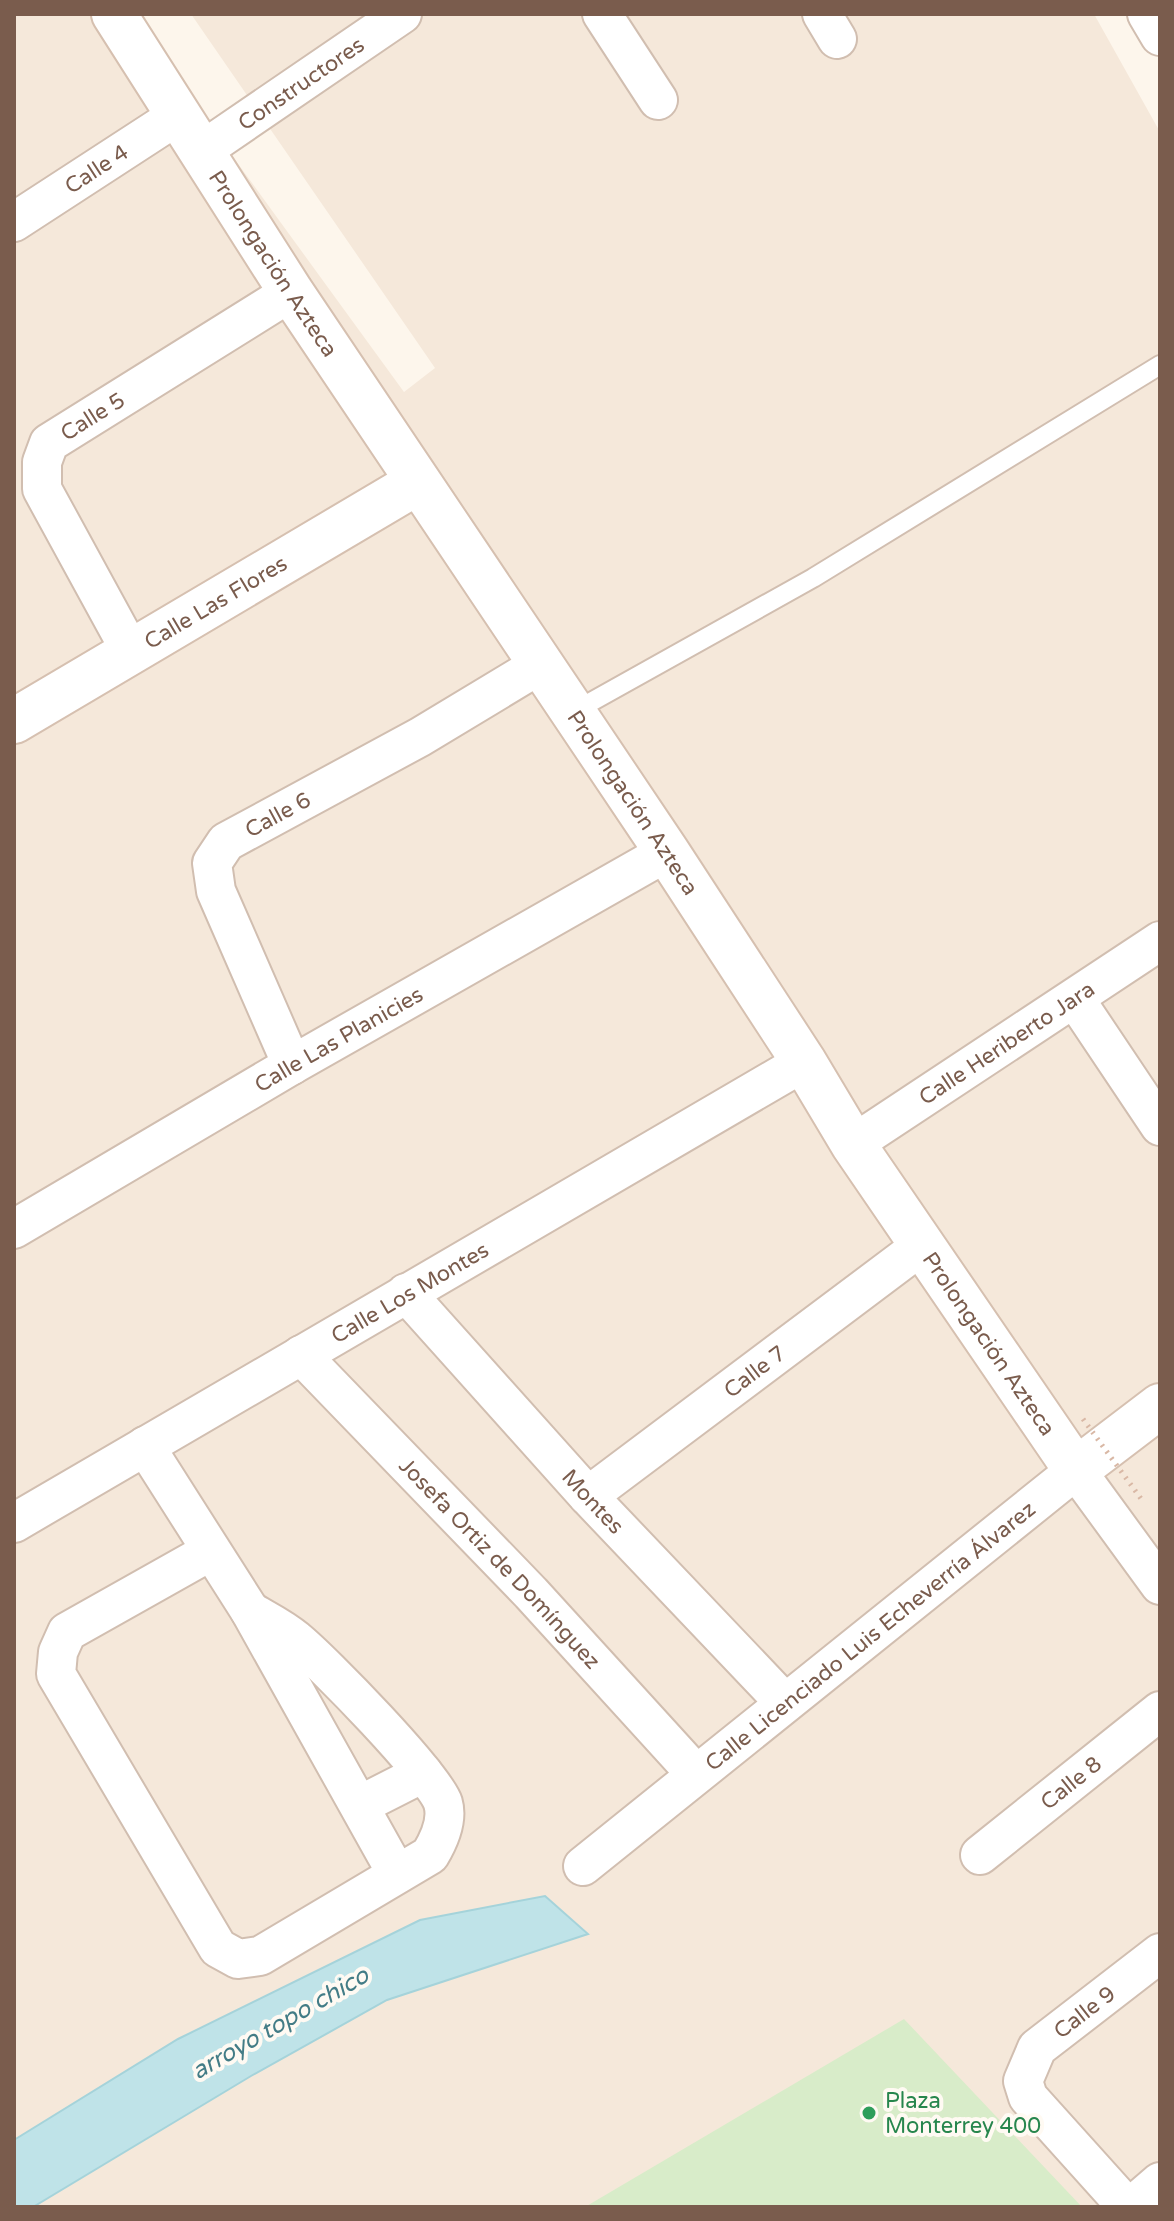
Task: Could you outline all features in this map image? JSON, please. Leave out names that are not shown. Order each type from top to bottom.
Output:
[{"type":"street","name":"Prolongación Azteca","points":[[114,14],[291,292],[667,852],[804,1062],[853,1144],[1076,1470],[1160,1585]]},
{"type":"street","points":[[602,14],[658,100]]},
{"type":"street","points":[[1147,14],[1160,36]]},
{"type":"street","name":"Constructores","points":[[200,152],[383,19]]},
{"type":"street","name":"Calle 4","points":[[14,222],[177,116]]},
{"type":"street","name":"Calle 5","points":[[131,652],[42,489],[42,462],[49,443],[291,292]]},
{"type":"street","name":"Calle Las Flores","points":[[14,721],[418,482]]},
{"type":"street","name":"Calle 6","points":[[292,1065],[216,891],[212,863],[226,842],[420,737],[541,664]]},
{"type":"street","name":"Calle Las Planicies","points":[[14,1229],[292,1065],[667,852]]},
{"type":"street","name":"Calle Heriberto Jara","points":[[853,1144],[1160,941]]},
{"type":"street","points":[[1075,999],[1160,1126]]},
{"type":"street","name":"Calle Los Montes","points":[[14,1523],[804,1062]]},
{"type":"street","name":"Calle 7","points":[[588,1496],[921,1246]]},
{"type":"street","name":"Montes","points":[[406,1293],[588,1496],[785,1703]]},
{"type":"street","name":"Josefa Ortiz de Domínguez","points":[[301,1355],[531,1593],[695,1773]]},
{"type":"street","name":"Calle Licenciado Luis Echeverría Álvarez","points":[[583,1866],[695,1773],[1160,1406]]},
{"type":"street","points":[[145,1446],[250,1611],[397,1874]]},
{"type":"street","points":[[211,1551],[67,1632],[58,1652],[56,1674],[218,1948],[238,1959],[260,1956],[430,1855],[443,1826],[444,1805],[436,1787],[298,1641],[250,1611]]},
{"type":"street","name":"Calle 8","points":[[980,1855],[1160,1711]]},
{"type":"street","points":[[360,1805],[423,1773]]},
{"type":"street","name":"Calle 9","points":[[1129,2207],[1028,2097],[1023,2081],[1037,2048],[1160,1953]]},
{"type":"street","points":[[1129,2207],[1160,2182]]},
{"type":"lane","points":[[573,712],[863,549],[1160,365]]},
{"type":"path","points":[[1083,1419],[1142,1500]]},
{"type":"shaded area","points":[[14,14],[129,14],[404,392],[435,368],[191,14],[1094,14],[1160,132],[1160,2207],[14,2207]]},
{"type":"green space","name":"Plaza Monterrey 400","points":[[904,2019],[1082,2207],[585,2207]]},
{"type":"water","name":"arroyo topo chico","points":[[545,1896],[588,1934],[387,2000],[251,2076],[33,2207],[14,2207],[14,2140],[178,2039],[420,1920]]},
{"type":"place","name":"Plaza Monterrey 400","points":[[869,2113]]}]
